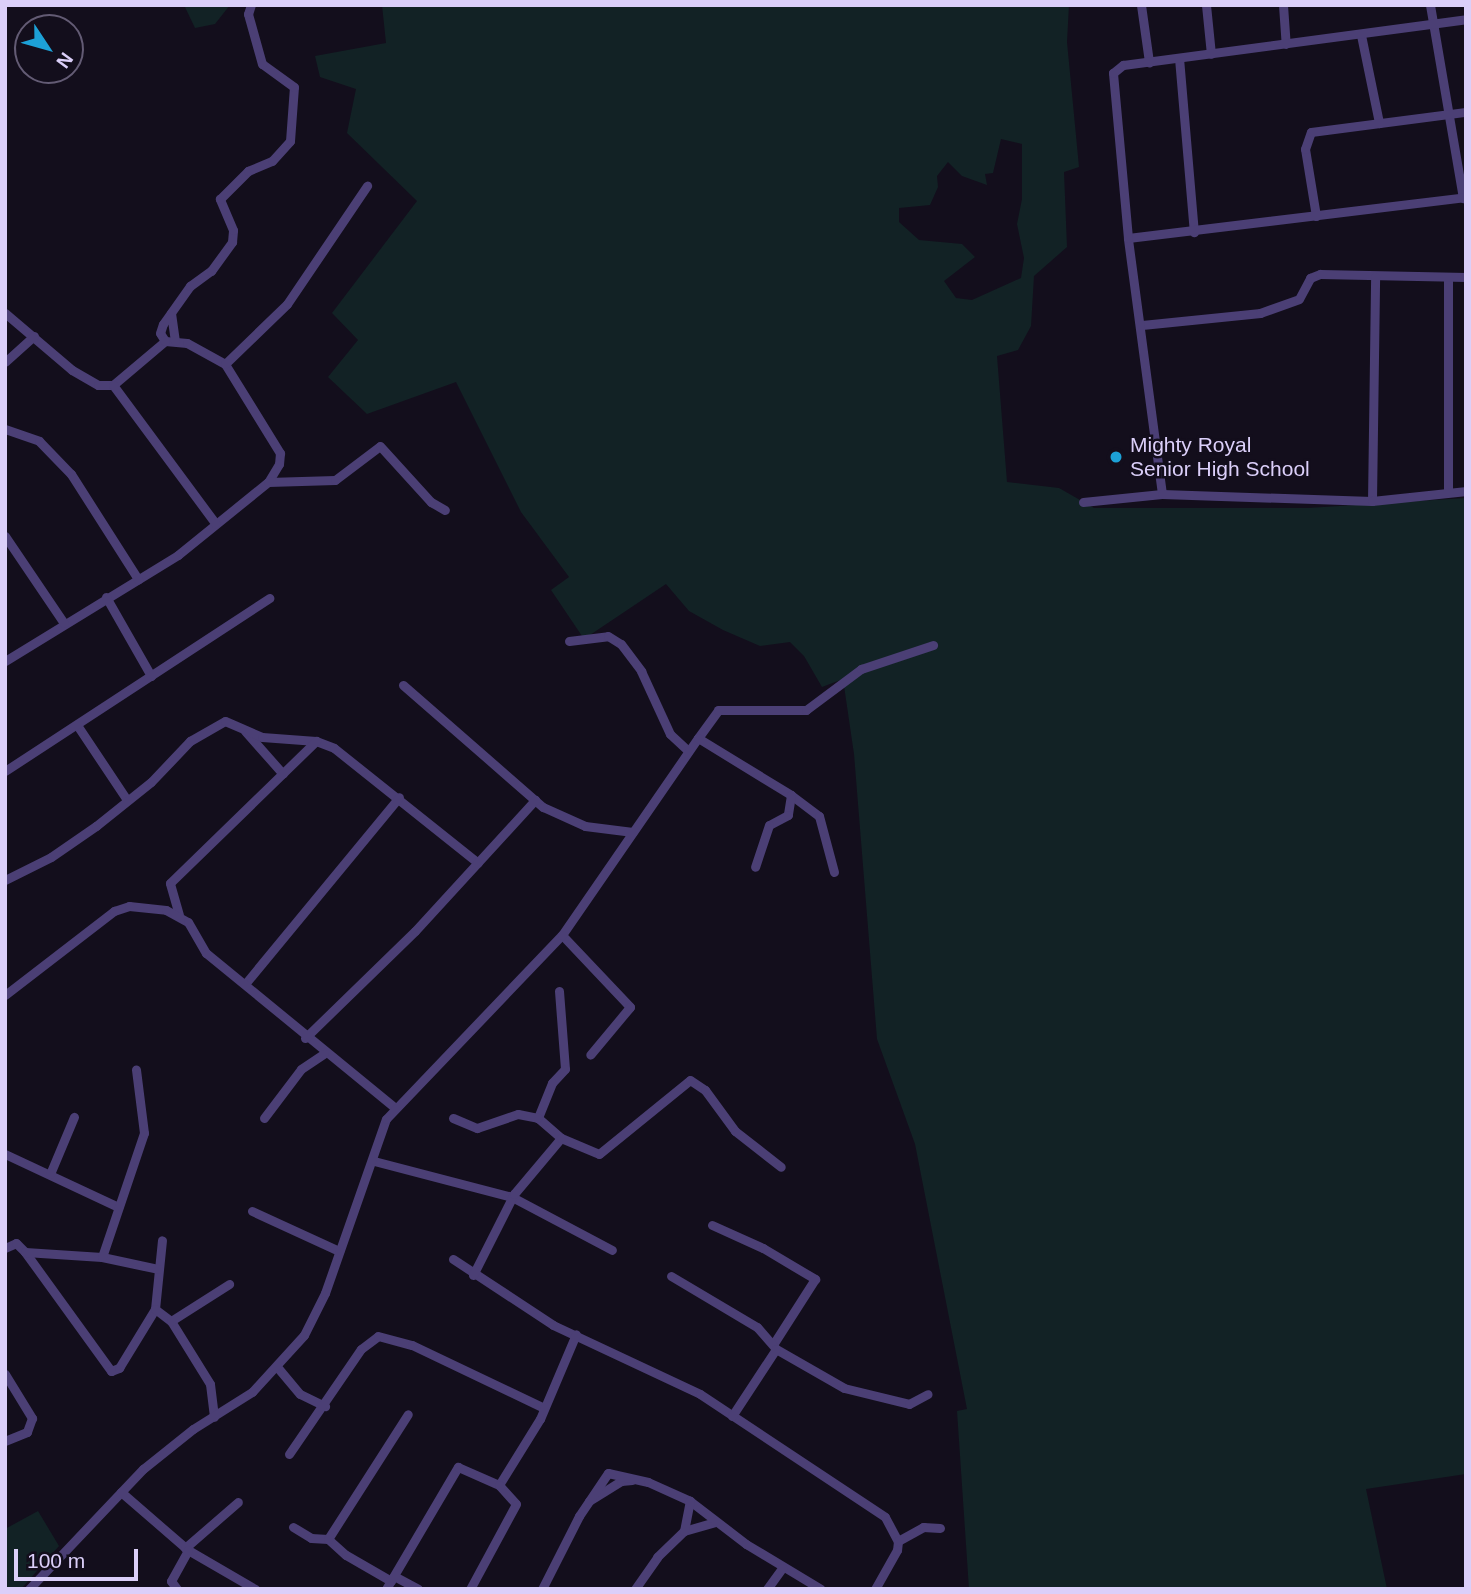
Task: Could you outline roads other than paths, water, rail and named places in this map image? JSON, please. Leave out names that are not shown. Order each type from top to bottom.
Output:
[{"type":"street","points":[[165,341],[160,333],[171,313],[190,286],[211,271],[232,242],[233,230],[221,205],[226,192],[248,171],[272,161],[290,141],[294,87],[262,64],[248,14],[251,5]]},
{"type":"street","points":[[1141,5],[1149,62]]},
{"type":"street","points":[[1206,5],[1211,54]]},
{"type":"street","points":[[1283,5],[1286,44]]},
{"type":"street","points":[[1128,238],[1194,233],[1464,197],[1430,5]]},
{"type":"street","points":[[1162,494],[1149,424],[1142,325],[1128,238],[1113,73],[1124,65],[1466,19]]},
{"type":"street","points":[[1361,35],[1380,123]]},
{"type":"street","points":[[1180,58],[1194,233]]},
{"type":"street","points":[[1316,216],[1306,139],[1311,132],[1466,112]]},
{"type":"street","points":[[225,364],[287,304],[367,186]]},
{"type":"street","points":[[1142,325],[1259,313],[1298,299],[1310,278],[1320,274],[1466,277]]},
{"type":"street","points":[[1372,501],[1375,277]]},
{"type":"street","points":[[1448,278],[1448,492]]},
{"type":"street","points":[[5,313],[90,383],[113,385],[165,341],[175,341],[225,364],[280,453],[279,464],[268,482],[171,560],[106,597],[5,661]]},
{"type":"street","points":[[171,313],[175,341]]},
{"type":"street","points":[[5,362],[34,336]]},
{"type":"street","points":[[113,385],[215,523]]},
{"type":"street","points":[[5,429],[39,441],[71,474],[138,579]]},
{"type":"street","points":[[268,482],[335,480],[380,446],[431,502],[445,510]]},
{"type":"street","points":[[1083,502],[1162,494],[1372,501],[1466,491]]},
{"type":"street","points":[[5,536],[64,623]]},
{"type":"street","points":[[106,597],[151,676]]},
{"type":"street","points":[[5,771],[269,598]]},
{"type":"street","points":[[569,641],[608,636],[621,644],[641,671],[670,734],[688,751]]},
{"type":"street","points":[[29,1589],[121,1492],[167,1449],[278,1368],[304,1335],[374,1161],[381,1131],[394,1107],[562,935],[719,710],[806,710],[861,669],[933,645]]},
{"type":"street","points":[[403,685],[484,760],[535,800],[585,826],[633,832]]},
{"type":"street","points":[[5,880],[51,857],[127,800],[207,727],[225,721],[245,731],[316,741],[334,748],[399,797],[478,863]]},
{"type":"street","points":[[77,724],[127,800]]},
{"type":"street","points":[[245,731],[283,774]]},
{"type":"street","points":[[698,738],[792,795],[818,816],[834,872]]},
{"type":"street","points":[[316,741],[170,883],[179,915],[206,953],[323,1054],[394,1107]]},
{"type":"street","points":[[755,867],[769,825],[788,815],[792,795]]},
{"type":"street","points":[[245,984],[399,797]]},
{"type":"street","points":[[308,1061],[308,1041],[535,800]]},
{"type":"street","points":[[5,995],[114,911],[129,906],[179,915]]},
{"type":"street","points":[[562,935],[630,1007],[590,1055]]},
{"type":"street","points":[[538,1118],[552,1083],[565,1069],[559,991]]},
{"type":"street","points":[[264,1118],[308,1061],[323,1054]]},
{"type":"street","points":[[102,1257],[116,1206],[144,1133],[136,1070]]},
{"type":"street","points":[[453,1118],[477,1128],[518,1114],[538,1118],[561,1138],[599,1154],[690,1080],[705,1090],[735,1131],[781,1167]]},
{"type":"street","points":[[50,1174],[74,1116]]},
{"type":"street","points":[[473,1275],[512,1197],[561,1138]]},
{"type":"street","points":[[5,1154],[116,1206]]},
{"type":"street","points":[[374,1161],[512,1197],[612,1250]]},
{"type":"street","points":[[252,1211],[339,1251]]},
{"type":"street","points":[[712,1225],[751,1242],[815,1279],[732,1416]]},
{"type":"street","points":[[5,1248],[16,1243],[25,1252],[111,1371],[119,1368],[155,1309],[162,1240]]},
{"type":"street","points":[[25,1252],[102,1257],[158,1269]]},
{"type":"street","points":[[453,1259],[473,1275],[576,1334],[659,1371],[732,1416],[885,1517],[898,1541]]},
{"type":"street","points":[[671,1276],[757,1327],[775,1346],[818,1376],[869,1396],[909,1404],[928,1394]]},
{"type":"street","points":[[171,1321],[229,1284]]},
{"type":"street","points":[[155,1309],[171,1321],[210,1384],[214,1417]]},
{"type":"street","points":[[499,1485],[544,1408],[576,1334]]},
{"type":"street","points":[[289,1454],[325,1406],[361,1349],[378,1336],[412,1345],[544,1408]]},
{"type":"street","points":[[278,1368],[300,1394],[325,1406]]},
{"type":"street","points":[[5,1374],[32,1418],[27,1432],[5,1441]]},
{"type":"street","points":[[328,1539],[408,1414]]},
{"type":"street","points":[[390,1582],[458,1468],[499,1485],[516,1504],[470,1589]]},
{"type":"street","points":[[542,1589],[588,1502],[608,1473],[637,1479],[690,1501],[715,1522],[782,1568],[821,1589]]},
{"type":"street","points":[[121,1492],[186,1549],[254,1589]]},
{"type":"street","points":[[684,1531],[690,1501]]},
{"type":"street","points":[[162,1589],[174,1585],[186,1549],[238,1502]]},
{"type":"street","points":[[635,1589],[657,1557],[684,1531],[715,1522]]},
{"type":"street","points":[[293,1527],[311,1538],[328,1539],[334,1547],[390,1582],[418,1589]]},
{"type":"street","points":[[875,1589],[898,1541],[923,1527],[940,1528]]},
{"type":"street","points":[[767,1589],[782,1568]]},
{"type":"place","name":"Mighty Royal Senior High School","points":[[1116,457]]}]
